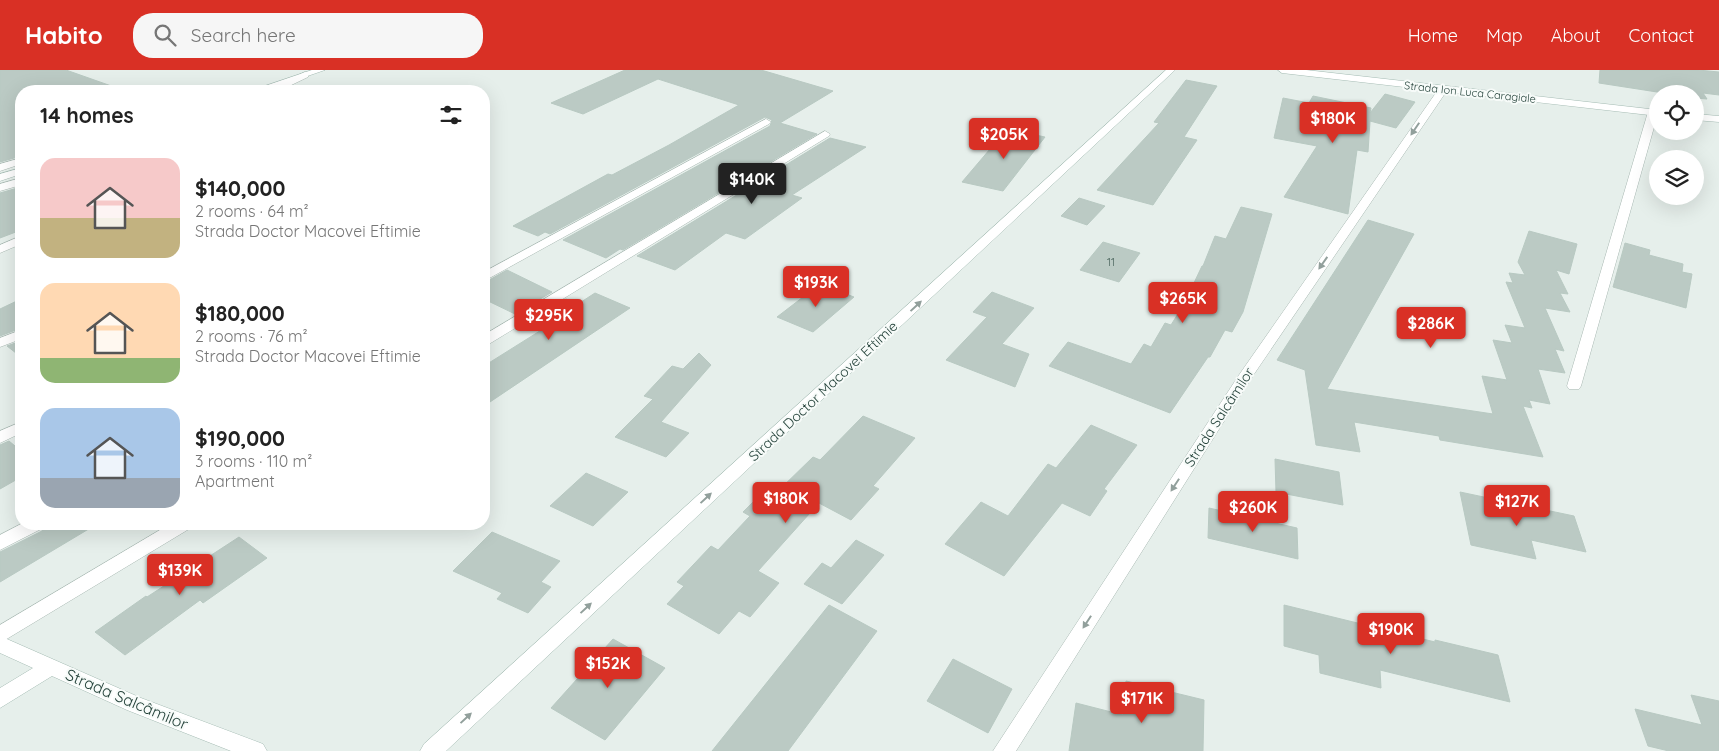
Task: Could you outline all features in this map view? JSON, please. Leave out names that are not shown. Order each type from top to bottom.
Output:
[{"type":"street","points":[[274,85],[321,70]]},
{"type":"street","name":"Strada Doctor Macovei Eftimie","points":[[430,751],[1171,70]]},
{"type":"street","name":"Strada Ion Luca Caragiale","points":[[1282,70],[1649,111]]},
{"type":"street","points":[[284,85],[305,75]]},
{"type":"street","name":"Strada Salcâmilor","points":[[1004,751],[1244,378],[1443,89]]},
{"type":"street","points":[[1704,118],[1719,119]]},
{"type":"street","points":[[490,274],[766,122]]},
{"type":"street","points":[[1574,386],[1649,132]]},
{"type":"street","points":[[490,337],[825,134]]},
{"type":"street","points":[[0,168],[15,163]]},
{"type":"street","points":[[0,178],[15,173]]},
{"type":"street","points":[[0,188],[15,183]]},
{"type":"street","points":[[0,249],[15,243]]},
{"type":"street","points":[[0,343],[15,337]]},
{"type":"street","points":[[0,438],[15,431]]},
{"type":"street","points":[[0,543],[24,530]]},
{"type":"street","points":[[0,635],[173,530]]},
{"type":"street","name":"Strada Salcâmilor","points":[[0,644],[134,704],[256,751]]},
{"type":"street","points":[[0,699],[50,667]]},
{"type":"building","points":[[0,70],[66,70],[108,85],[15,85],[15,158],[0,162]]},
{"type":"building","points":[[625,70],[761,70],[833,91],[780,123],[817,134],[623,250],[620,249],[606,258],[563,240],[770,126],[772,120],[765,117],[550,234],[545,232],[538,236],[513,226],[608,174],[612,175],[669,145],[739,105],[658,79],[583,114],[551,103]]},
{"type":"building","points":[[1600,70],[1698,70],[1719,72],[1719,95],[1704,93],[1704,85],[1649,85],[1649,91],[1599,83]]},
{"type":"building","points":[[1186,80],[1217,86],[1184,137],[1197,140],[1153,205],[1097,190],[1159,123],[1154,122]]},
{"type":"building","points":[[1385,94],[1415,102],[1396,128],[1370,121],[1368,152],[1357,150],[1348,214],[1284,197],[1317,146],[1274,138],[1283,98],[1309,103],[1313,96],[1371,108],[1370,113]]},
{"type":"building","points":[[1007,129],[1045,137],[1003,191],[962,182]]},
{"type":"building","points":[[830,138],[866,147],[792,195],[802,198],[745,239],[726,233],[675,270],[637,256]]},
{"type":"building","points":[[15,189],[15,232],[0,238],[0,193]]},
{"type":"building","points":[[1079,198],[1105,206],[1087,225],[1061,216]]},
{"type":"building","points":[[1241,207],[1272,214],[1243,312],[1232,332],[1225,330],[1210,357],[1208,357],[1170,413],[1049,366],[1068,342],[1131,364],[1144,344],[1151,347],[1165,323],[1171,325],[1203,266],[1215,236],[1226,239]]},
{"type":"building","points":[[1368,220],[1414,234],[1327,389],[1493,414],[1482,376],[1507,380],[1493,340],[1512,343],[1505,325],[1525,328],[1506,282],[1513,283],[1509,273],[1525,275],[1518,262],[1529,231],[1577,244],[1569,274],[1556,270],[1568,294],[1560,293],[1570,312],[1545,308],[1564,351],[1555,349],[1565,373],[1538,369],[1550,404],[1529,400],[1532,408],[1523,406],[1543,457],[1440,440],[1439,436],[1354,422],[1360,452],[1316,445],[1305,370],[1277,360]]},
{"type":"building","points":[[1103,242],[1140,253],[1119,282],[1080,270]]},
{"type":"building","points":[[1625,243],[1650,250],[1649,255],[1683,264],[1682,272],[1692,274],[1686,308],[1613,287]]},
{"type":"building","points":[[507,270],[552,292],[515,314],[490,302],[490,280]]},
{"type":"building","points":[[820,284],[854,297],[813,332],[777,317]]},
{"type":"building","points":[[992,292],[1034,308],[1002,344],[1029,354],[1015,387],[946,360],[987,317],[973,312]]},
{"type":"building","points":[[595,293],[630,308],[490,402],[490,362],[543,329],[529,322],[566,299],[578,304]]},
{"type":"building","points":[[15,302],[15,330],[0,336],[0,309]]},
{"type":"building","points":[[15,343],[15,352],[7,346]]},
{"type":"building","points":[[699,353],[711,365],[661,422],[689,433],[666,457],[615,437],[653,399],[644,396],[672,366],[683,369]]},
{"type":"building","points":[[863,416],[915,438],[873,486],[879,489],[851,520],[819,503],[758,571],[779,583],[750,617],[739,611],[719,634],[667,604],[684,586],[677,582],[711,546],[718,550],[750,516],[743,512],[765,490],[775,494],[813,457],[820,460]]},
{"type":"building","points":[[1091,425],[1137,445],[1104,489],[1107,491],[1090,516],[1062,503],[1004,576],[945,544],[981,502],[1008,516],[1048,464],[1056,468]]},
{"type":"building","points":[[9,441],[15,446],[15,480],[0,489],[0,445]]},
{"type":"building","points":[[1275,459],[1339,472],[1343,505],[1276,492]]},
{"type":"building","points":[[586,473],[628,492],[593,526],[550,506]]},
{"type":"building","points":[[1460,492],[1574,516],[1586,552],[1531,540],[1536,559],[1471,545]]},
{"type":"building","points":[[1209,508],[1297,528],[1298,559],[1208,538]]},
{"type":"building","points":[[87,530],[0,582],[0,552],[42,531]]},
{"type":"building","points":[[492,532],[560,561],[541,582],[551,587],[528,613],[497,599],[502,593],[453,571]]},
{"type":"building","points":[[239,537],[267,558],[203,603],[200,600],[125,655],[95,632],[146,596]]},
{"type":"building","points":[[856,540],[884,555],[842,604],[804,584],[822,563],[831,568]]},
{"type":"building","points":[[829,605],[877,631],[788,751],[712,751]]},
{"type":"building","points":[[1284,605],[1435,642],[1435,640],[1498,655],[1510,702],[1380,670],[1381,688],[1320,673],[1319,655],[1284,646]]},
{"type":"building","points":[[613,639],[665,668],[605,740],[551,708]]},
{"type":"building","points":[[953,659],[1012,689],[988,733],[927,701]]},
{"type":"building","points":[[1126,681],[1204,700],[1203,751],[1069,751],[1076,703],[1123,715]]},
{"type":"building","points":[[1691,695],[1719,701],[1719,751],[1669,751],[1648,746],[1635,709],[1702,725]]}]
